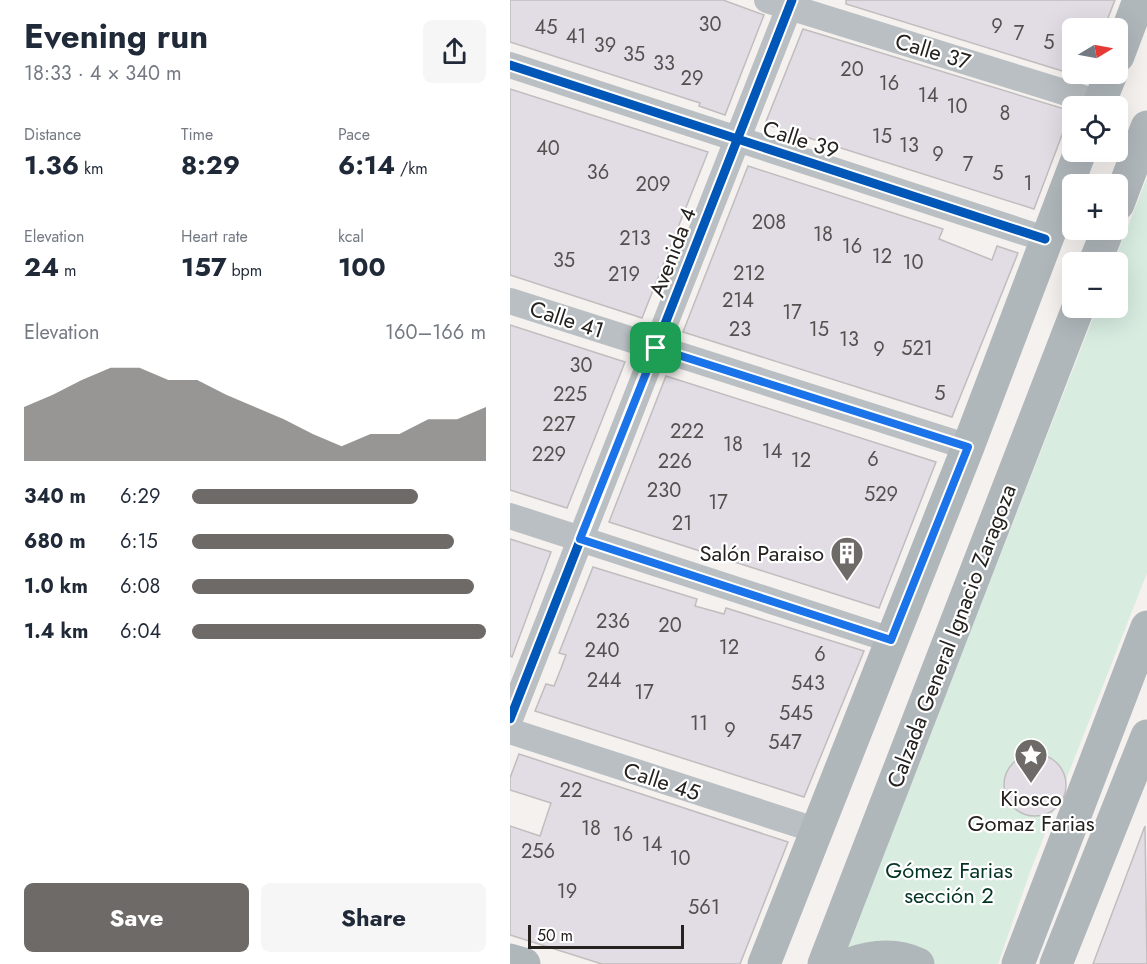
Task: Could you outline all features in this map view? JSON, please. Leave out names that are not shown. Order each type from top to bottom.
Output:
[{"type":"main road","points":[[1128,29],[1139,0]]},
{"type":"main road","points":[[1128,177],[1147,127]]},
{"type":"main road","points":[[764,964],[814,830],[968,447],[1076,162]]},
{"type":"main road","name":"Calzada General Ignacio Zaragoza","points":[[824,964],[1073,318]]},
{"type":"main road","points":[[1018,964],[1147,627]]},
{"type":"main road","points":[[1056,964],[1147,736]]},
{"type":"main road","points":[[850,964],[869,957],[906,959],[918,964]]},
{"type":"main road","points":[[510,960],[524,964]]},
{"type":"street","name":"Calle 37","points":[[783,2],[1103,94]]},
{"type":"street","name":"Avenida 4","points":[[510,719],[737,139],[783,2]]},
{"type":"street","name":"Calle 39","points":[[510,65],[1045,239]]},
{"type":"street","name":"Calle 41","points":[[510,301],[968,447]]},
{"type":"street","points":[[510,516],[891,640]]},
{"type":"street","name":"Calle 45","points":[[510,731],[814,830]]},
{"type":"green space","name":"Gómez Farias sección 2","points":[[1147,178],[1147,573],[1030,872],[998,964],[840,964],[1093,318],[1128,318],[1128,252],[1118,252],[1123,240],[1128,240],[1128,226]]},
{"type":"building","points":[[510,0],[723,0],[764,15],[725,115],[699,106],[700,103],[510,42]]},
{"type":"building","points":[[846,0],[1115,0],[1108,18],[1062,18],[1062,71],[846,4]]},
{"type":"building","points":[[803,29],[1062,108],[1062,135],[1034,209],[765,124]]},
{"type":"building","points":[[510,89],[708,152],[642,318],[510,275]]},
{"type":"building","points":[[748,166],[943,229],[939,239],[992,260],[997,246],[1018,253],[952,417],[683,332]]},
{"type":"building","points":[[510,325],[625,362],[567,508],[510,490]]},
{"type":"building","points":[[666,376],[936,462],[879,608],[609,522]]},
{"type":"building","points":[[510,539],[551,552],[512,657],[510,656]]},
{"type":"building","points":[[593,567],[697,599],[695,606],[724,614],[726,608],[864,651],[804,797],[535,711],[546,684],[554,686],[566,655],[559,653]]},
{"type":"building","points":[[519,754],[788,842],[740,964],[602,964],[510,935],[510,826],[540,836],[551,803],[510,790],[510,778]]},
{"type":"building","points":[[1035,754],[1047,756],[1057,763],[1064,773],[1066,785],[1064,797],[1057,807],[1047,814],[1035,816],[1023,814],[1013,807],[1006,797],[1004,785],[1006,773],[1013,763],[1023,756]]},
{"type":"building","points":[[1145,826],[1147,964],[1093,964]]},
{"type":"cycle path","points":[[510,719],[792,0]]},
{"type":"cycle path","points":[[510,65],[1045,239]]},
{"type":"place","name":"Salón Paraiso","points":[[847,582]]},
{"type":"place","name":"Kiosco Gomaz Farias","points":[[1031,784]]},
{"type":"route","points":[[656,348],[968,447],[891,640],[580,539],[656,348]]}]
